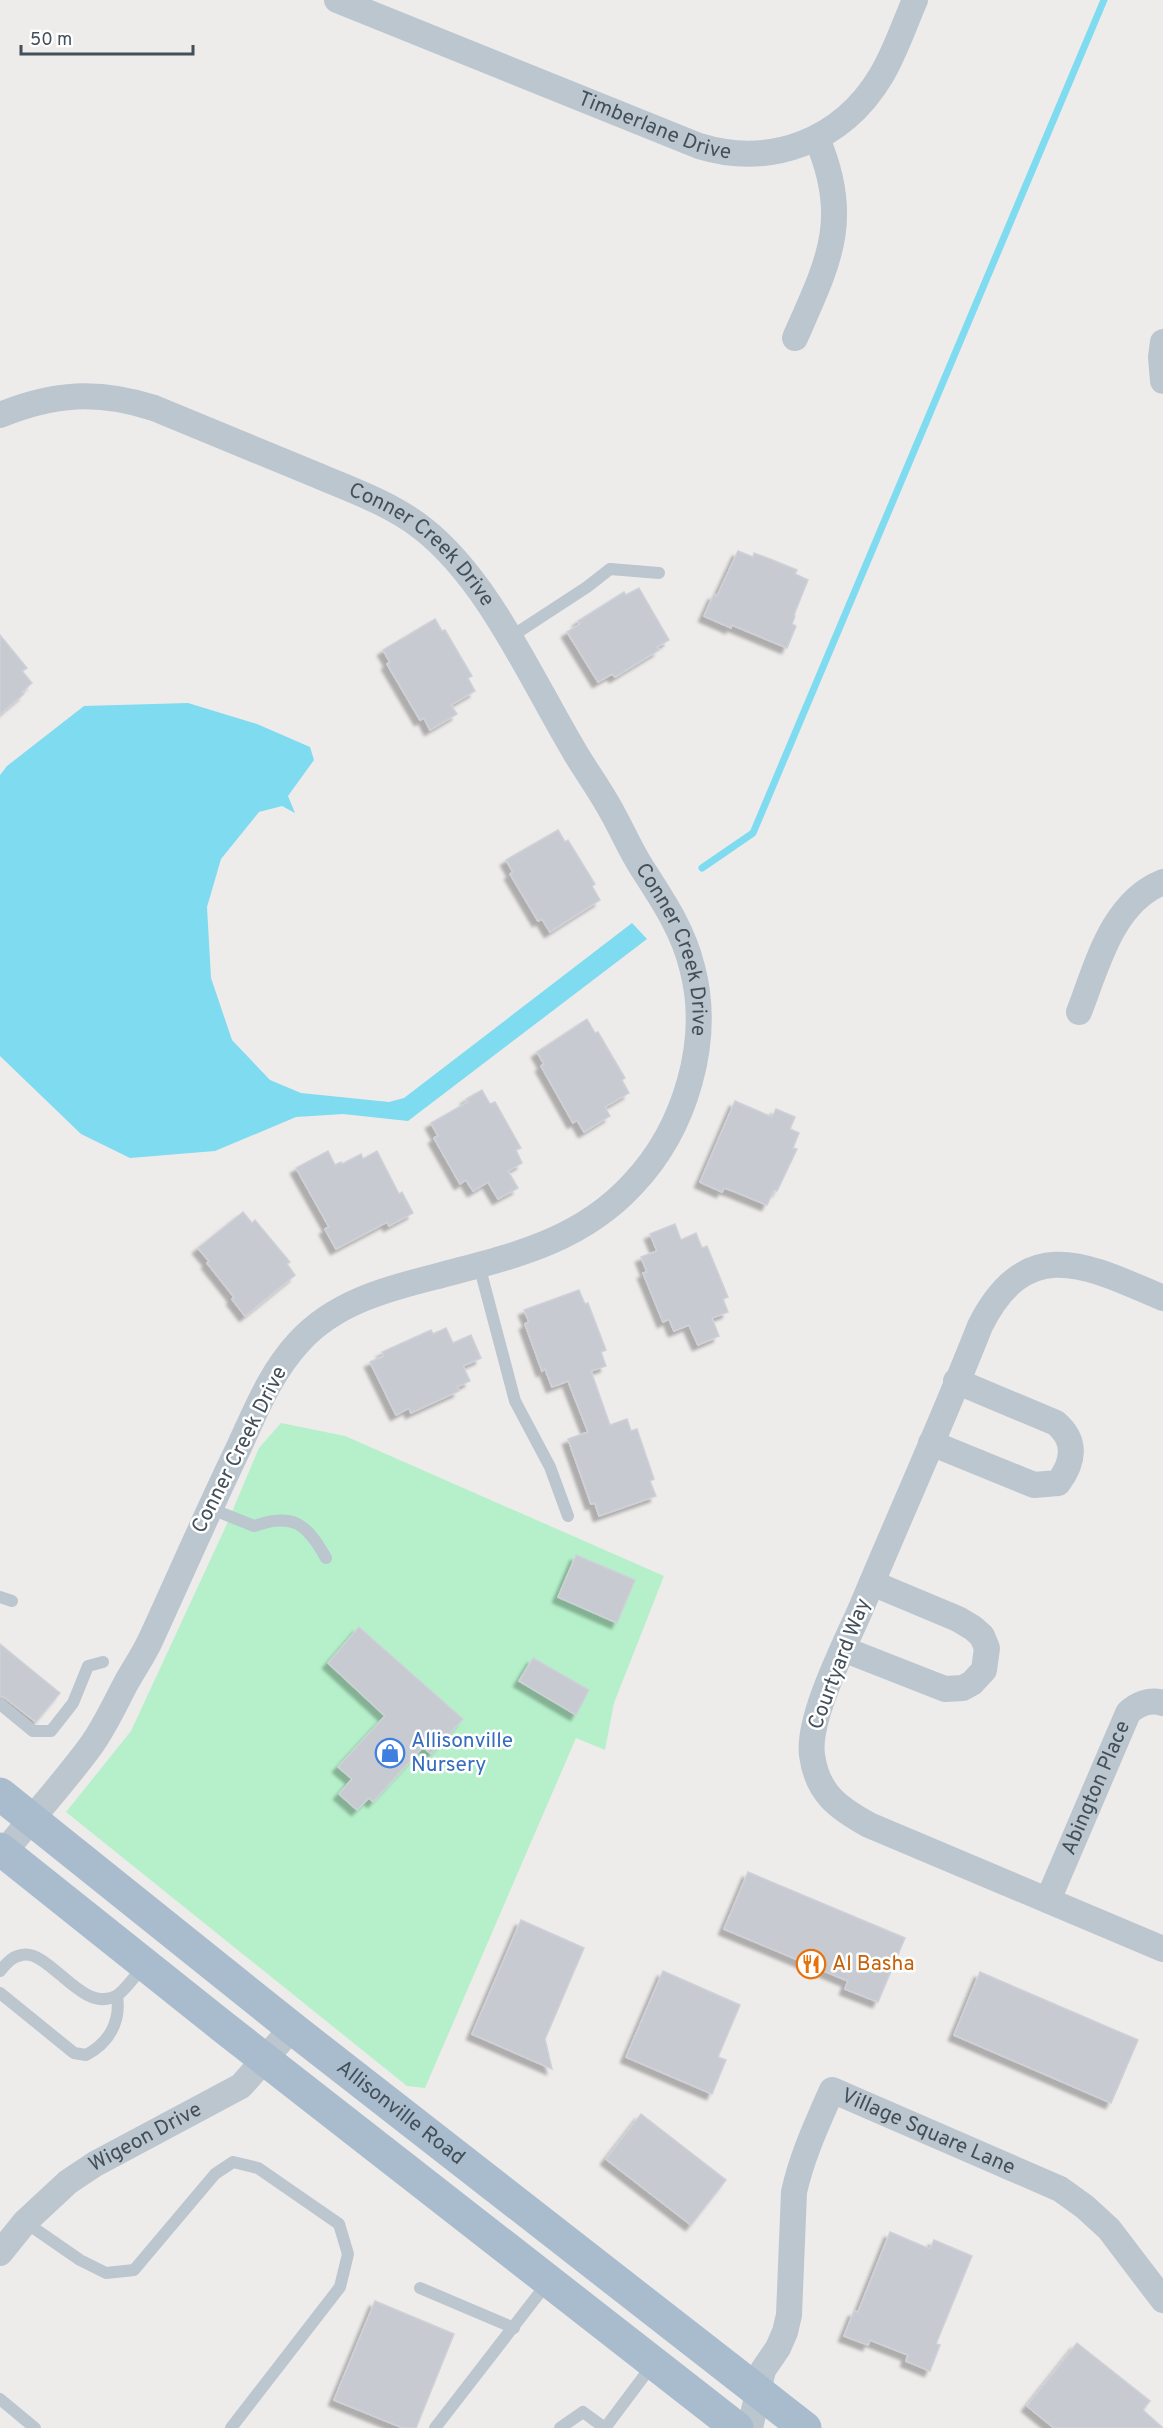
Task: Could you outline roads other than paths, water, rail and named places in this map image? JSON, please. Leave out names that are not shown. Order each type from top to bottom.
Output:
[{"type":"main road","name":"Allisonville Road","points":[[0,1794],[11,1842],[145,1964],[265,2059],[654,2362],[750,2415],[804,2428]]},
{"type":"main road","name":"Allisonville Road","points":[[11,1842],[292,2028],[750,2415]]},
{"type":"street","name":"Timberlane Drive","points":[[337,0],[699,147],[723,153],[750,154],[788,149],[817,139],[835,127],[869,94],[882,74],[915,0]]},
{"type":"street","points":[[795,338],[822,276],[833,237],[834,188],[827,161],[817,139]]},
{"type":"street","points":[[1163,342],[1161,357],[1163,381]]},
{"type":"street","name":"Conner Creek Drive","points":[[0,415],[29,404],[68,396],[109,396],[129,400],[164,412],[379,501],[419,526],[450,553],[489,604],[611,809],[642,868],[669,909],[693,968],[698,1007],[697,1040],[691,1075],[673,1127],[635,1183],[599,1216],[584,1226],[534,1248],[369,1296],[345,1307],[302,1338],[270,1381],[209,1508],[148,1644],[94,1742],[11,1842]]},
{"type":"street","points":[[1079,1012],[1112,932],[1121,917],[1145,891],[1163,882]]},
{"type":"street","name":"Courtyard Way","points":[[1163,1298],[1094,1269],[1081,1266],[1049,1265],[1026,1273],[1006,1286],[991,1304],[843,1649],[816,1715],[811,1743],[814,1767],[830,1799],[838,1807],[869,1825],[1163,1949]]},
{"type":"street","points":[[931,1443],[1034,1485],[1058,1483],[1069,1464],[1071,1442],[1065,1431],[1056,1423],[957,1382]]},
{"type":"street","points":[[843,1649],[945,1689],[963,1688],[972,1683],[984,1670],[987,1648],[982,1636],[973,1628],[958,1619],[872,1582]]},
{"type":"street","name":"Abington Place","points":[[1048,1900],[1128,1713],[1140,1704],[1156,1701],[1163,1703]]},
{"type":"street","name":"Wigeon Drive","points":[[0,2253],[25,2222],[68,2182],[95,2164],[241,2086],[292,2028]]},
{"type":"street","name":"Village Square Lane","points":[[750,2415],[763,2370],[778,2348],[789,2315],[797,2176],[832,2090],[1060,2189],[1085,2207],[1109,2229],[1163,2300]]},
{"type":"lane","points":[[509,638],[587,587],[610,569],[659,573]]},
{"type":"lane","points":[[479,1265],[515,1401],[550,1467],[568,1516]]},
{"type":"lane","points":[[209,1508],[254,1526],[273,1519],[289,1520],[306,1529],[326,1558]]},
{"type":"lane","points":[[0,1704],[33,1731],[51,1731],[74,1702],[88,1666],[103,1662]]},
{"type":"lane","points":[[0,1971],[11,1959],[24,1954],[38,1958],[87,1996],[102,1999],[117,1996],[145,1964]]},
{"type":"lane","points":[[0,1993],[74,2053],[86,2055],[96,2050],[116,2025],[119,2010],[117,1996]]},
{"type":"lane","points":[[25,2222],[80,2260],[106,2273],[134,2270],[214,2174],[233,2162],[258,2168],[339,2224],[348,2254],[340,2288],[231,2428]]},
{"type":"lane","points":[[435,2428],[549,2281]]},
{"type":"lane","points":[[420,2288],[514,2328]]},
{"type":"lane","points":[[560,2428],[583,2412],[605,2428],[654,2362]]},
{"type":"lane","points":[[0,2399],[35,2428]]},
{"type":"water","points":[[188,703],[257,724],[310,747],[314,760],[288,796],[295,813],[282,806],[259,812],[221,859],[207,907],[211,978],[232,1040],[270,1080],[301,1093],[389,1102],[404,1098],[632,923],[647,939],[408,1121],[343,1114],[296,1117],[215,1151],[130,1158],[81,1134],[0,1056],[0,775],[7,766],[84,706]]},
{"type":"waterway","points":[[702,868],[753,833],[1104,0]]},
{"type":"place","name":"Allisonville Nursery","points":[[390,1753]]},
{"type":"place","name":"Al Basha","points":[[811,1964]]}]
